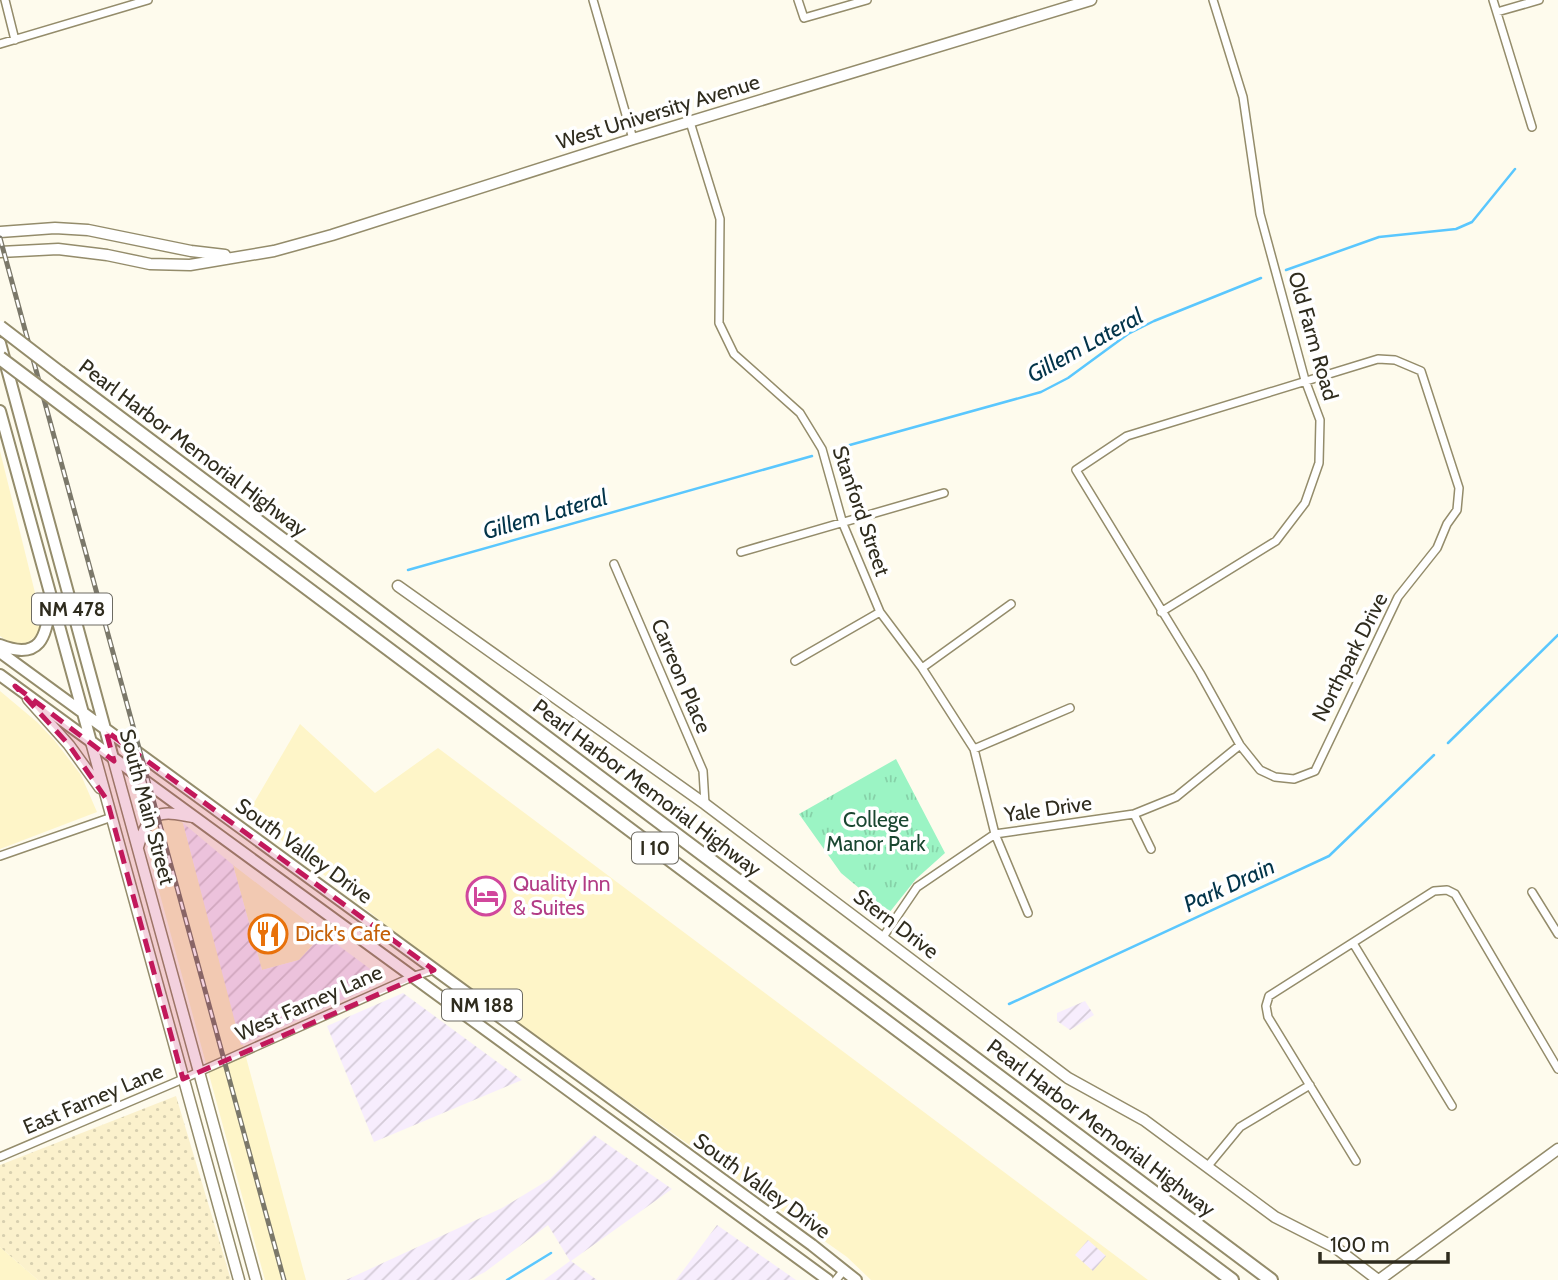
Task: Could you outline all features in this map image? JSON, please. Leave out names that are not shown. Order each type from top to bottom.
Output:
[{"type":"highway","name":"Pearl Harbor Memorial Highway","points":[[0,327],[1271,1280]]},
{"type":"highway","name":"Pearl Harbor Memorial Highway","points":[[0,358],[1232,1280]]},
{"type":"main road","name":"South Main Street","points":[[0,344],[113,758]]},
{"type":"main road","name":"South Main Street","points":[[0,411],[91,742]]},
{"type":"main road","points":[[0,645],[24,651],[41,642],[47,629],[51,596]]},
{"type":"main road","name":"South Valley Drive","points":[[0,652],[856,1280]]},
{"type":"main road","name":"South Valley Drive","points":[[0,675],[828,1280]]},
{"type":"street","points":[[5,0],[15,40]]},
{"type":"street","points":[[0,44],[148,0]]},
{"type":"street","points":[[593,0],[633,139]]},
{"type":"street","points":[[798,0],[804,18],[867,0]]},
{"type":"street","name":"West University Avenue","points":[[0,252],[58,249],[150,264],[190,265],[274,251],[1091,0]]},
{"type":"street","name":"Old Farm Road","points":[[1161,612],[1276,541],[1305,503],[1319,463],[1320,420],[1305,380],[1260,214],[1243,97],[1213,0]]},
{"type":"street","points":[[1493,0],[1532,127]]},
{"type":"street","points":[[1497,12],[1539,0]]},
{"type":"street","name":"Stanford Street","points":[[690,122],[720,219],[719,323],[734,354],[800,414],[815,437],[829,467],[843,524],[880,612],[922,668],[974,748],[995,834],[1028,914]]},
{"type":"street","name":"West University Avenue","points":[[0,232],[55,228],[88,230],[191,251],[236,256]]},
{"type":"street","name":"Northpark Drive","points":[[1378,359],[1395,360],[1421,371],[1459,488],[1457,510],[1447,524],[1437,548],[1398,597],[1315,771],[1294,779],[1275,777],[1260,770],[1240,745],[1200,673],[1161,612],[1076,470],[1127,436],[1378,359]]},
{"type":"street","points":[[741,552],[944,493]]},
{"type":"street","name":"Carreon Place","points":[[614,564],[703,771],[705,804]]},
{"type":"street","name":"Stern Drive","points":[[398,586],[705,804],[1068,1078],[1144,1120],[1275,1217],[1336,1248],[1379,1280]]},
{"type":"street","points":[[922,668],[1011,604]]},
{"type":"street","points":[[795,661],[880,612]]},
{"type":"street","points":[[15,686],[69,745],[107,800]]},
{"type":"street","points":[[974,748],[1070,708]]},
{"type":"street","name":"South Main Street","points":[[91,742],[239,1280]]},
{"type":"street","name":"Yale Drive","points":[[883,937],[918,887],[995,834],[1134,814],[1176,797],[1240,745]]},
{"type":"street","name":"South Main Street","points":[[113,758],[256,1280]]},
{"type":"street","points":[[138,847],[146,824],[152,817],[168,813],[195,818]]},
{"type":"street","points":[[1134,814],[1150,849]]},
{"type":"street","points":[[0,856],[112,817]]},
{"type":"street","points":[[1356,1161],[1268,1017],[1266,1006],[1269,996],[1434,891],[1447,890],[1455,894],[1558,1069]]},
{"type":"street","points":[[1532,892],[1558,934]]},
{"type":"street","points":[[1353,943],[1452,1106]]},
{"type":"street","name":"West Farney Lane","points":[[199,1072],[414,976],[434,970]]},
{"type":"street","name":"East Farney Lane","points":[[0,1157],[199,1072]]},
{"type":"street","points":[[1207,1167],[1240,1128],[1310,1085]]},
{"type":"street","points":[[1379,1280],[1558,1149]]},
{"type":"street","points":[[836,1280],[844,1270]]},
{"type":"highlighted area","points":[[15,686],[114,761],[106,731],[434,970],[183,1079],[107,800],[69,745]]},
{"type":"shaded area","points":[[0,451],[42,621],[38,634],[27,643],[14,646],[0,636]]},
{"type":"shaded area","points":[[0,691],[55,741],[81,775],[97,812],[0,849]]},
{"type":"shaded area","points":[[300,724],[375,793],[438,748],[1148,1280],[871,1280],[847,1257],[426,958],[248,813]]},
{"type":"shaded area","points":[[173,818],[183,823],[306,1280],[265,1280],[150,858],[148,836],[151,827],[154,822]]},
{"type":"shaded area","points":[[183,823],[233,865],[262,970],[299,960],[323,934],[377,974],[374,986],[241,1045]]},
{"type":"shaded area","points":[[233,865],[323,934],[299,960],[262,970]]},
{"type":"shaded area","points":[[403,993],[522,1080],[374,1142],[327,1026]]},
{"type":"shaded area","points":[[1085,1001],[1094,1015],[1070,1030],[1057,1021],[1057,1013]]},
{"type":"shaded area","points":[[594,1135],[672,1189],[571,1261],[597,1280],[544,1280],[570,1261],[548,1225],[485,1272],[469,1280],[346,1280],[502,1208],[550,1179]]},
{"type":"shaded area","points":[[717,1225],[796,1280],[676,1280]]},
{"type":"shaded area","points":[[1088,1240],[1106,1256],[1093,1271],[1075,1255]]},
{"type":"shaded area","points":[[0,1247],[38,1280],[0,1280]]},
{"type":"sand","points":[[176,1096],[231,1280],[38,1280],[0,1247],[0,1165]]},
{"type":"green space","name":"College Manor Park","points":[[896,759],[945,853],[916,879],[889,913],[841,873],[799,814]]},
{"type":"waterway","name":"Gillem Lateral","points":[[1286,270],[1379,237],[1456,229],[1472,222],[1515,169]]},
{"type":"waterway","name":"Gillem Lateral","points":[[839,448],[1041,392],[1068,378],[1128,334],[1261,278]]},
{"type":"waterway","name":"Gillem Lateral","points":[[408,570],[812,456]]},
{"type":"waterway","name":"Park Drain","points":[[1448,743],[1558,635]]},
{"type":"waterway","name":"Park Drain","points":[[1009,1004],[1329,856],[1434,755]]},
{"type":"waterway","name":"Park Drain","points":[[507,1280],[551,1253]]},
{"type":"railway","points":[[0,238],[284,1280]]},
{"type":"place","name":"Quality Inn & Suites","points":[[486,896]]},
{"type":"place","name":"Dick's Cafe","points":[[268,934]]}]
